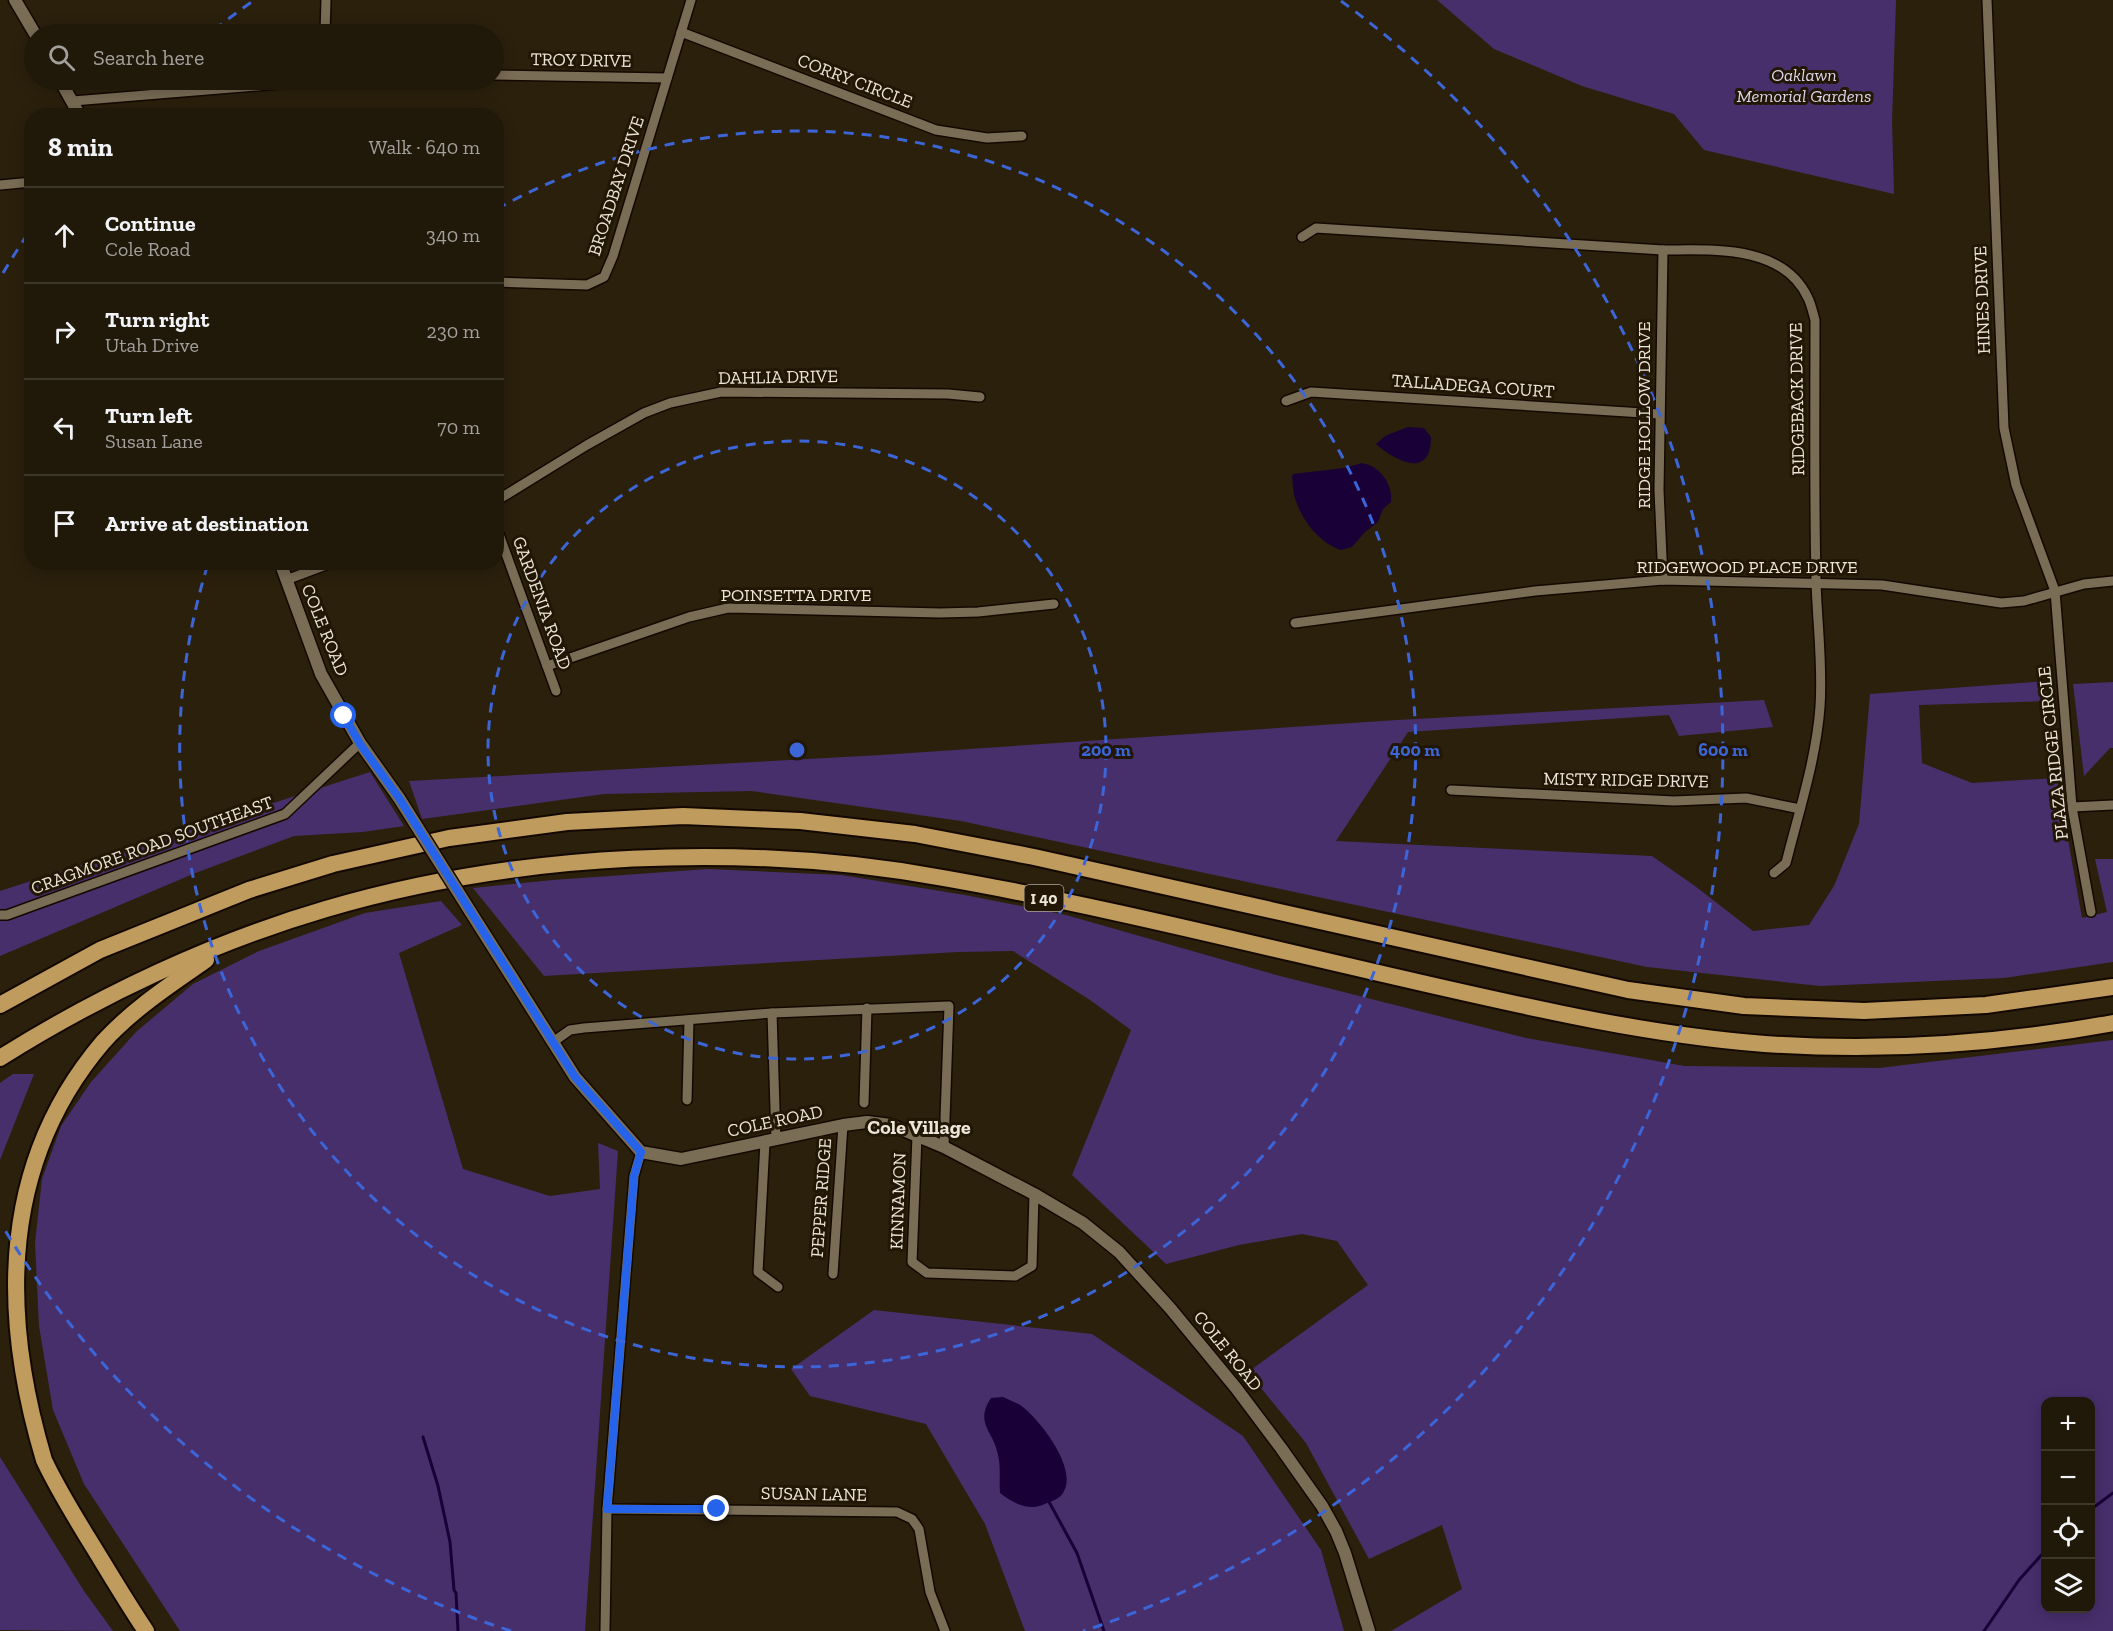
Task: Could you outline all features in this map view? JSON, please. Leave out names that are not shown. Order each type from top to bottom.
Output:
[{"type":"highway","name":"I 40","points":[[0,1005],[111,946],[249,890],[333,864],[449,838],[567,822],[683,816],[800,821],[915,834],[1034,857],[1628,990],[1744,1006],[1864,1011],[1986,1005],[2113,987]]},
{"type":"highway","name":"I 40","points":[[0,1058],[110,995],[234,940],[325,909],[382,894],[500,872],[603,861],[714,857],[826,862],[938,877],[1049,899],[1567,1016],[1666,1033],[1767,1044],[1869,1047],[1972,1043],[2113,1023]]},
{"type":"highway","points":[[146,1631],[63,1496],[33,1432],[19,1390],[9,1341],[6,1285],[8,1252],[16,1205],[35,1147],[52,1112],[83,1066],[128,1018],[234,940]]},
{"type":"street","points":[[15,0],[28,24]]},
{"type":"street","points":[[325,24],[326,0]]},
{"type":"street","name":"BROADBAY DRIVE","points":[[504,282],[587,285],[604,277],[691,0]]},
{"type":"street","name":"HINES DRIVE","points":[[1987,0],[2004,428],[2016,485],[2055,591]]},
{"type":"street","name":"CORRY CIRCLE","points":[[681,32],[936,130],[980,138],[1022,136]]},
{"type":"street","name":"TROY DRIVE","points":[[504,75],[667,78]]},
{"type":"street","points":[[66,90],[76,108]]},
{"type":"street","points":[[73,101],[204,90]]},
{"type":"street","points":[[0,185],[24,183]]},
{"type":"street","name":"RIDGEBACK DRIVE","points":[[1302,237],[1316,228],[1750,254],[1775,263],[1792,276],[1808,297],[1815,320],[1816,583],[1821,655],[1820,705],[1812,765],[1786,862],[1774,873]]},
{"type":"street","name":"RIDGE HOLLOW DRIVE","points":[[1663,250],[1659,414],[1659,490],[1663,580]]},
{"type":"street","name":"TALLADEGA COURT","points":[[1286,401],[1311,392],[1659,414]]},
{"type":"street","name":"DAHLIA DRIVE","points":[[504,496],[644,412],[670,403],[721,393],[948,394],[980,397]]},
{"type":"street","name":"GARDENIA ROAD","points":[[504,548],[556,691]]},
{"type":"street","name":"COLE ROAD","points":[[283,570],[321,674],[360,744],[399,798],[575,1077],[641,1152],[681,1159],[843,1125],[867,1122],[891,1125],[944,1147],[1034,1200],[1083,1223],[1119,1252],[1188,1329],[1281,1448],[1322,1506],[1345,1552],[1369,1631]]},
{"type":"street","points":[[286,580],[313,570]]},
{"type":"street","name":"RIDGEWOOD PLACE DRIVE","points":[[1295,623],[1535,591],[1663,580],[1882,585],[2001,603],[2024,601],[2085,584],[2113,581]]},
{"type":"street","name":"PLAZA RIDGE CIRCLE","points":[[2055,591],[2072,807],[2091,912]]},
{"type":"street","name":"POINSETTA DRIVE","points":[[547,666],[689,616],[728,608],[940,613],[978,612],[1054,604]]},
{"type":"street","name":"CRAGMORE ROAD SOUTHEAST","points":[[0,915],[7,915],[285,814],[360,744]]},
{"type":"street","name":"MISTY RIDGE DRIVE","points":[[1451,790],[1674,801],[1746,798],[1800,809]]},
{"type":"street","points":[[2072,807],[2113,805]]},
{"type":"street","points":[[553,1042],[570,1030],[584,1028],[772,1013],[949,1006],[944,1147]]},
{"type":"street","points":[[864,1103],[867,1008]]},
{"type":"street","points":[[772,1013],[772,1139],[758,1272],[778,1287]]},
{"type":"street","points":[[687,1100],[689,1020]]},
{"type":"street","name":"PEPPER RIDGE","points":[[832,1274],[843,1125]]},
{"type":"street","name":"KINNAMON","points":[[917,1136],[912,1262],[927,1273],[1015,1276],[1032,1266],[1034,1200]]},
{"type":"street","points":[[605,1631],[607,1509],[634,1176],[641,1152]]},
{"type":"street","name":"SUSAN LANE","points":[[607,1509],[897,1512],[912,1519],[920,1529],[930,1592],[945,1631]]},
{"type":"green space","name":"Oaklawn Memorial Gardens","points":[[1437,0],[1896,0],[1892,121],[1894,194],[1704,150],[1674,114],[1582,86],[1494,49]]},
{"type":"green space","points":[[2046,681],[2046,701],[1919,705],[1922,763],[1972,783],[2057,778],[2082,918],[2107,912],[2095,859],[2113,859],[2113,962],[2004,978],[1820,986],[1647,967],[961,821],[752,791],[604,794],[422,819],[409,781],[881,755],[1397,720],[1764,700],[1773,727],[1679,736],[1669,715],[1408,732],[1336,841],[1652,856],[1753,931],[1809,925],[1834,886],[1859,824],[1870,694]]},
{"type":"green space","points":[[2113,682],[2113,748],[2110,748],[2084,776],[2073,684]]},
{"type":"green space","points":[[370,772],[404,826],[363,832],[294,836],[193,874],[0,956],[0,891]]},
{"type":"green space","points":[[708,869],[841,875],[965,895],[1066,915],[1280,976],[1526,1038],[1685,1066],[1879,1068],[2113,1040],[2113,1631],[1391,1631],[1462,1589],[1442,1525],[1369,1559],[1306,1443],[1248,1372],[1368,1285],[1337,1241],[1302,1234],[1239,1245],[1166,1264],[1072,1175],[1131,1030],[1090,1000],[1013,951],[958,952],[544,976],[473,888]]},
{"type":"green space","points":[[441,901],[462,925],[399,953],[463,1169],[550,1196],[600,1189],[598,1143],[618,1151],[585,1631],[180,1631],[84,1484],[53,1410],[39,1326],[35,1243],[42,1179],[61,1126],[91,1082],[136,1032],[193,984],[259,951],[365,913]]},
{"type":"green space","points":[[13,1074],[34,1074],[0,1160],[0,1083]]},
{"type":"green space","points":[[874,1310],[1092,1334],[1243,1436],[1321,1550],[1344,1631],[1025,1631],[985,1524],[926,1424],[810,1396],[791,1369]]},
{"type":"green space","points":[[0,1457],[84,1591],[113,1631],[0,1630]]},
{"type":"shaded area","points":[[1408,427],[1424,428],[1431,437],[1425,459],[1419,463],[1402,461],[1376,444],[1385,436]]},
{"type":"shaded area","points":[[1362,463],[1374,468],[1384,477],[1390,489],[1391,502],[1383,509],[1378,522],[1365,532],[1352,547],[1341,550],[1319,537],[1308,524],[1295,498],[1292,477],[1293,474],[1344,468]]},
{"type":"shaded area","points":[[1003,1397],[1020,1405],[1037,1421],[1055,1445],[1066,1471],[1067,1483],[1063,1493],[1041,1506],[1022,1506],[1000,1493],[998,1455],[984,1414],[991,1398]]},
{"type":"waterway","points":[[423,1437],[438,1486],[450,1542],[458,1631]]},
{"type":"waterway","points":[[2095,1506],[2113,1493]]},
{"type":"waterway","points":[[1048,1500],[1077,1553],[1104,1631]]},
{"type":"waterway","points":[[1984,1631],[2019,1580],[2041,1556]]},
{"type":"district","name":"Cole Village","points":[[919,1127]]},
{"type":"route","points":[[344,716],[360,744],[399,798],[575,1077],[641,1152],[634,1176],[607,1509],[717,1509]]}]
